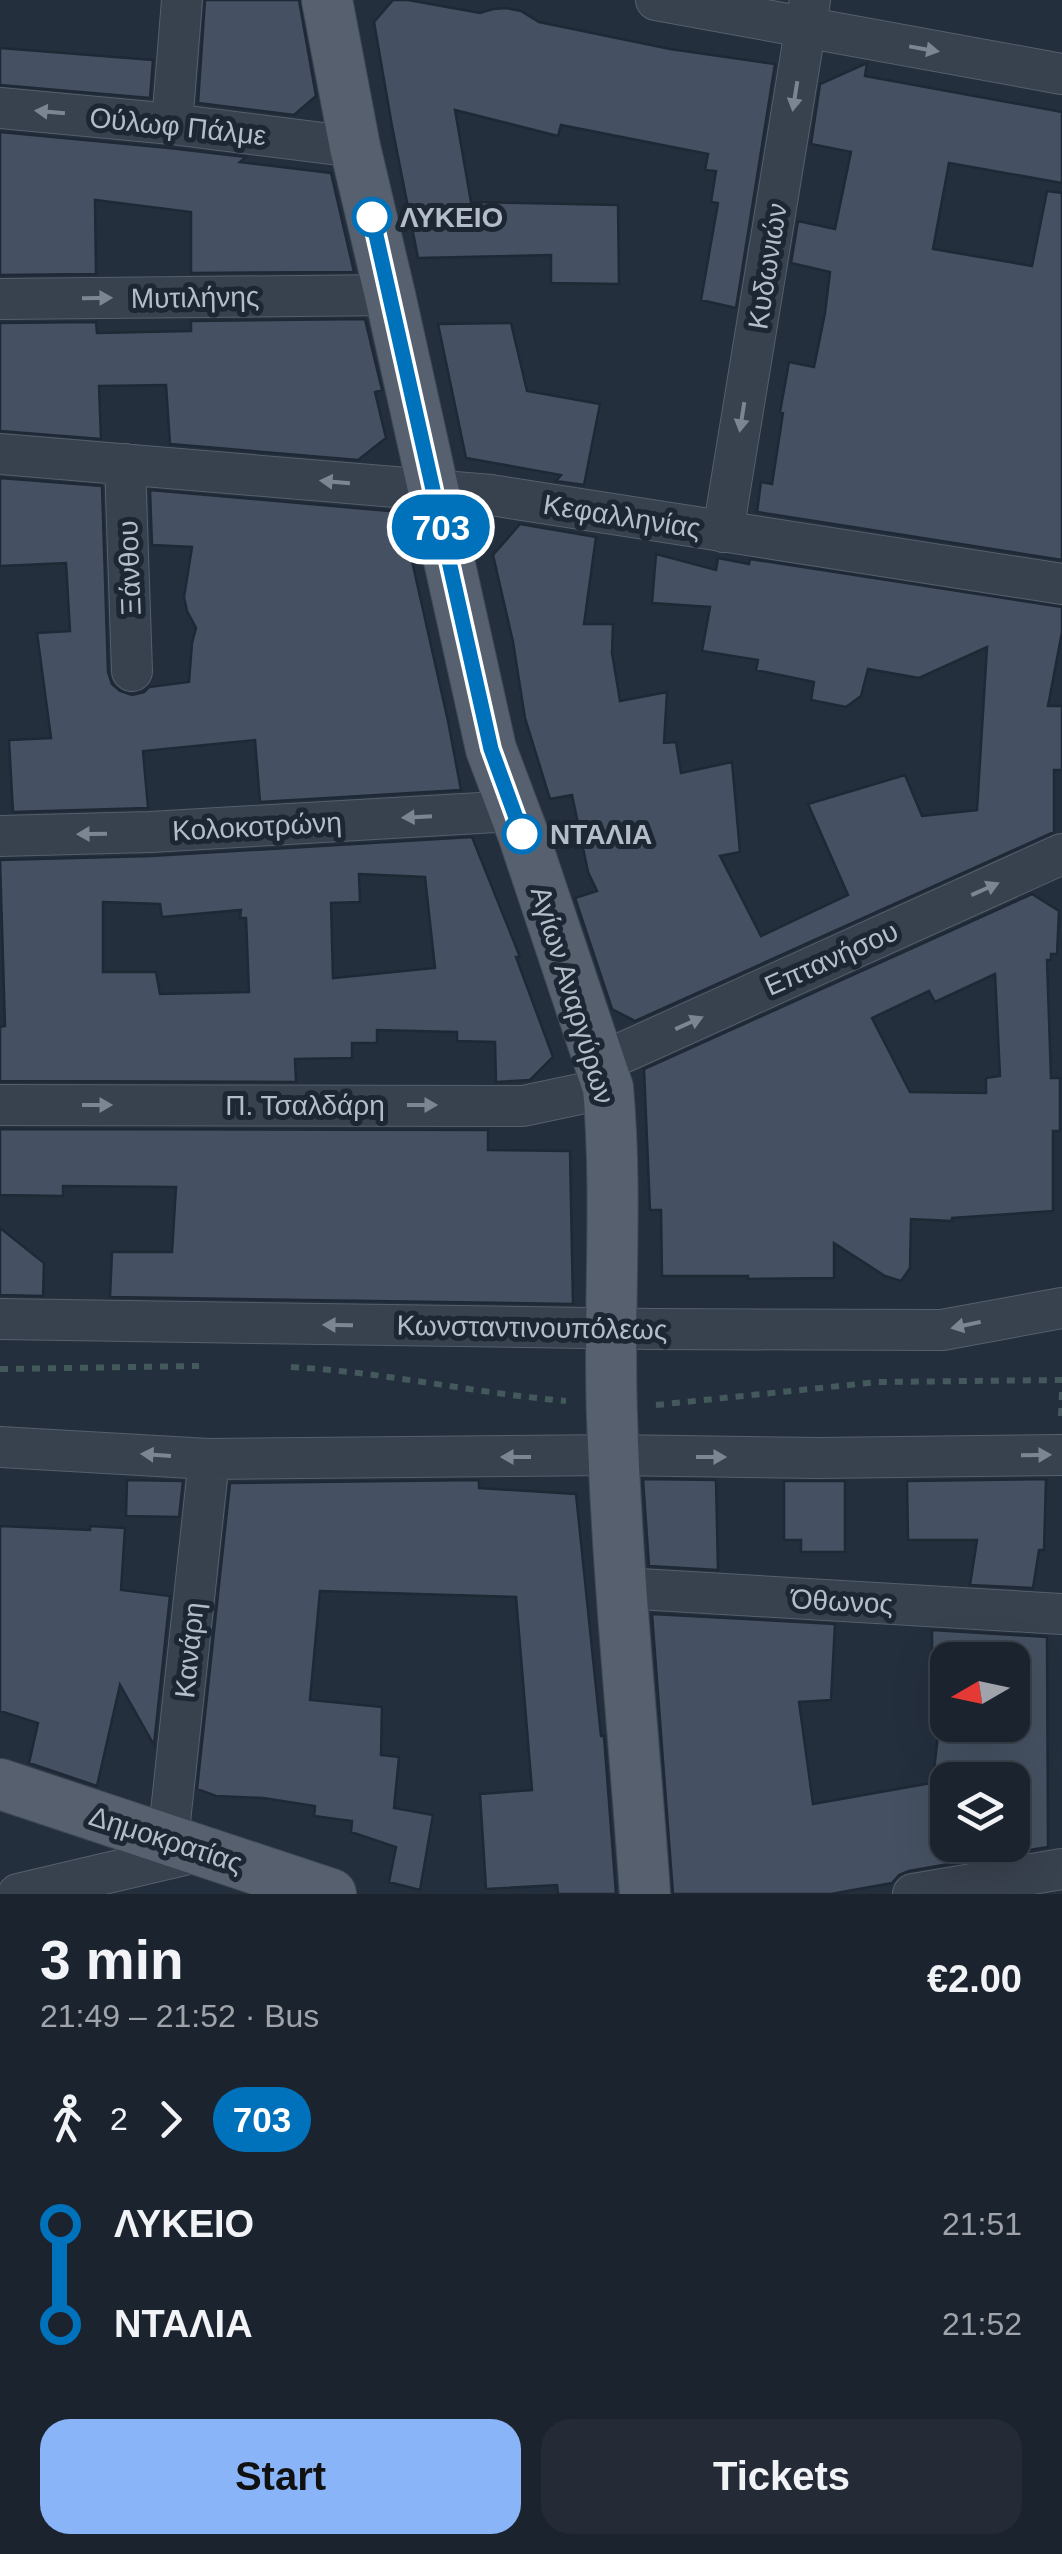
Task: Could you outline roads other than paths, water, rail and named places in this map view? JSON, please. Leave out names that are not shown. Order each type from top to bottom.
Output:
[{"type":"main road","name":"Αγίων Αναργύρων","points":[[327,0],[355,147],[491,749],[604,1076],[612,1127],[614,1455],[645,1894]]},
{"type":"main road","name":"Δημοκρατίας","points":[[0,1784],[331,1894]]},
{"type":"street","points":[[172,124],[182,0]]},
{"type":"street","points":[[656,0],[808,14],[1062,74]]},
{"type":"street","name":"Κυδωνιών","points":[[724,532],[808,14]]},
{"type":"street","name":"Ούλωφ Πάλμε","points":[[0,108],[355,147]]},
{"type":"street","name":"Μυτιλήνης","points":[[0,299],[390,294]]},
{"type":"street","name":"Κεφαλληνίας","points":[[0,454],[491,495],[1062,584]]},
{"type":"street","name":"Ξάνθου","points":[[125,464],[132,671]]},
{"type":"street","name":"Κολοκοτρώνη","points":[[0,836],[150,832],[514,811]]},
{"type":"street","name":"Επτανήσου","points":[[604,1076],[1062,854]]},
{"type":"street","name":"Π. Τσαλδάρη","points":[[0,1104],[523,1106],[604,1076]]},
{"type":"street","name":"Κωνσταντινουπόλεως","points":[[0,1319],[942,1330],[1062,1308]]},
{"type":"street","points":[[0,1447],[209,1459],[1062,1456]]},
{"type":"street","name":"Κανάρη","points":[[185,1846],[209,1459]]},
{"type":"street","name":"Όθωνος","points":[[622,1588],[1062,1614]]},
{"type":"street","points":[[18,1894],[185,1846]]},
{"type":"street","points":[[913,1894],[1062,1869]]},
{"type":"place","name":"ΛΥΚΕΙΟ","points":[[372,217]]},
{"type":"place","name":"ΝΤΑΛΙΑ","points":[[522,834]]}]
